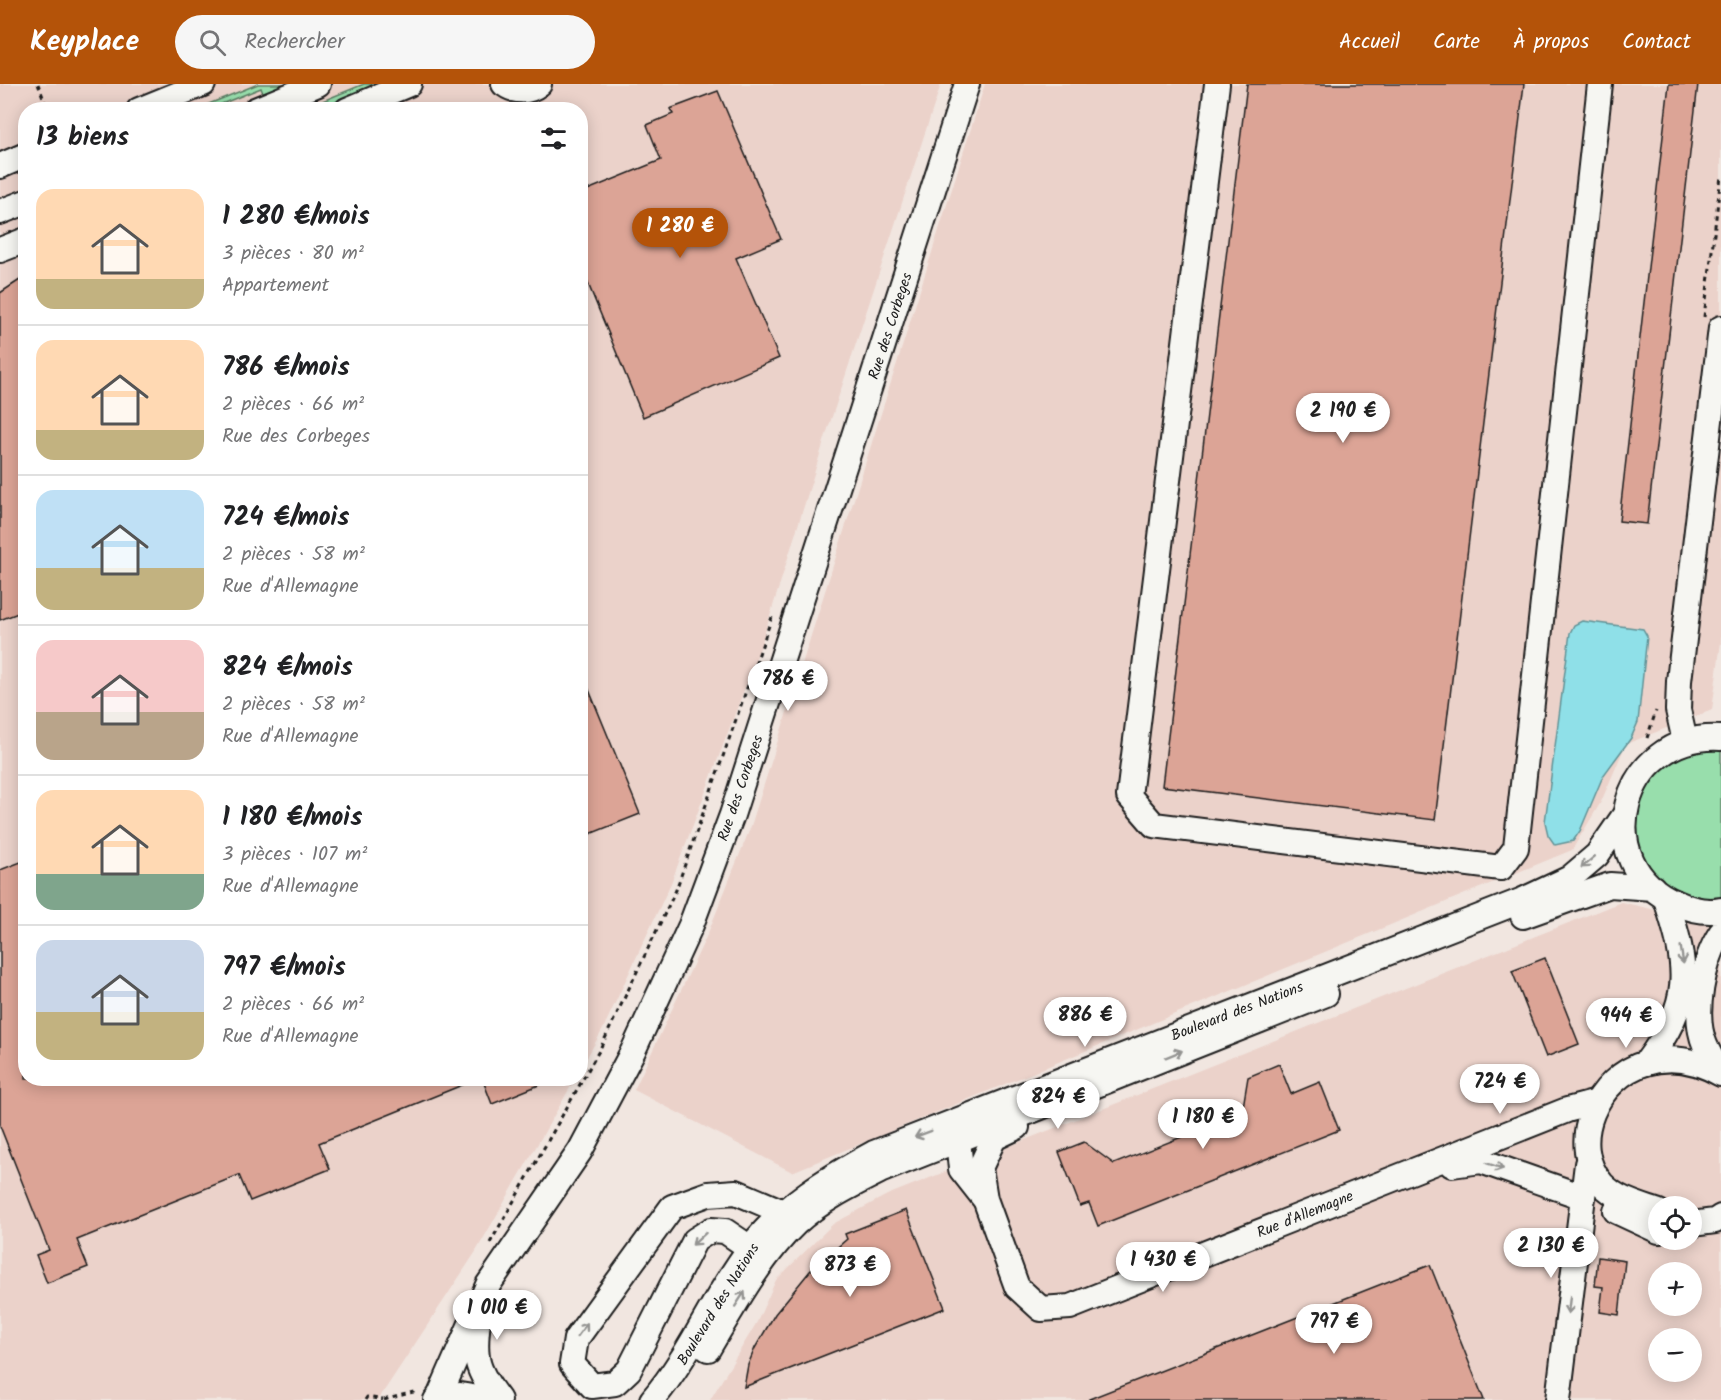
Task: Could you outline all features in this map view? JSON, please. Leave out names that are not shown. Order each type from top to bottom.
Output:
[{"type":"street","points":[[159,102],[203,84]]},
{"type":"street","points":[[274,102],[318,84]]},
{"type":"street","points":[[366,102],[409,84]]},
{"type":"street","points":[[504,84],[518,91],[526,91],[538,84]]},
{"type":"street","name":"Rue des Corbeges","points":[[432,1396],[488,1285],[580,1150],[633,1051],[692,925],[732,815],[968,84]]},
{"type":"street","points":[[1217,84],[1129,796],[1154,825],[1501,868],[1516,848],[1600,84]]},
{"type":"street","points":[[0,166],[18,158]]},
{"type":"street","points":[[0,212],[18,205]]},
{"type":"street","points":[[0,250],[18,243]]},
{"type":"street","points":[[1685,741],[1678,710],[1679,681],[1712,328]]},
{"type":"street","points":[[1646,1063],[1664,1039],[1678,1012],[1684,961],[1659,894],[1636,868],[1626,843],[1624,816],[1637,778],[1650,762],[1666,749],[1685,741],[1705,737],[1721,738]]},
{"type":"street","name":"Boulevard des Nations","points":[[673,1400],[688,1383],[758,1253],[783,1212],[828,1178],[874,1153],[1523,900],[1570,878],[1597,855],[1624,816]]},
{"type":"street","name":"Boulevard des Nations","points":[[652,1400],[675,1373],[758,1253],[836,1193],[882,1170],[1566,899],[1610,885],[1659,894],[1689,909],[1721,910]]},
{"type":"street","points":[[1721,933],[1703,974],[1700,1014],[1704,1043],[1721,1074]]},
{"type":"street","points":[[1648,1226],[1594,1200],[1587,1164],[1586,1143],[1589,1122],[1597,1102],[1618,1078],[1646,1063],[1671,1059],[1697,1062],[1721,1074]]},
{"type":"street","points":[[958,1140],[958,1128],[1053,1091],[1098,1065]]},
{"type":"street","name":"Rue d'Allemagne","points":[[1137,1069],[994,1138],[980,1168],[985,1199],[1017,1287],[1041,1309],[1070,1307],[1568,1110],[1597,1102]]},
{"type":"street","name":"Rue d'Allemagne","points":[[958,1140],[961,1168],[985,1199]]},
{"type":"street","name":"Rue d'Allemagne","points":[[1417,1170],[1481,1161],[1583,1197]]},
{"type":"street","points":[[1558,1400],[1587,1164]]},
{"type":"street","points":[[1587,1164],[1603,1185],[1622,1199],[1648,1208]]},
{"type":"street","points":[[758,1253],[725,1231],[711,1230],[695,1240],[629,1370],[615,1383],[592,1386],[572,1364],[576,1340],[672,1207],[708,1194],[736,1192],[783,1212]]},
{"type":"street","name":"Rue des Corbeges","points":[[488,1285],[478,1318],[474,1350],[479,1372],[499,1400]]},
{"type":"street","points":[[432,1396],[460,1395],[491,1400]]},
{"type":"path","points":[[38,84],[45,102]]},
{"type":"path","points":[[1712,328],[1721,176]]},
{"type":"path","points":[[588,1070],[676,890],[775,610]]},
{"type":"path","points":[[1644,745],[1652,728],[1656,710]]},
{"type":"path","points":[[489,1245],[579,1086]]},
{"type":"path","points":[[366,1400],[367,1397],[384,1400],[432,1396]]},
{"type":"shaded area","points":[[0,84],[941,84],[826,435],[761,645],[671,883],[603,1029],[588,1056],[588,102],[18,102],[18,1086],[571,1086],[475,1253],[378,1400],[0,1400]]},
{"type":"shaded area","points":[[985,84],[1721,84],[1721,642],[1712,710],[1626,744],[1601,802],[1572,850],[792,1172],[634,1090],[708,933],[751,826]]},
{"type":"shaded area","points":[[1621,902],[1721,925],[1721,1400],[710,1400],[757,1322],[776,1280],[833,1224],[887,1195]]},
{"type":"green space","points":[[258,84],[293,84],[265,98],[261,88],[226,102],[214,102]]},
{"type":"green space","points":[[364,84],[382,84],[337,102],[320,102]]},
{"type":"green space","points":[[1721,748],[1721,900],[1696,900],[1664,885],[1642,857],[1636,840],[1634,814],[1642,789],[1679,753]]},
{"type":"water","points":[[1582,621],[1643,629],[1647,636],[1638,722],[1631,738],[1603,776],[1580,831],[1573,841],[1555,845],[1548,835],[1545,822],[1570,633],[1574,625]]},
{"type":"building","points":[[1247,84],[1524,84],[1435,820],[1162,786]]},
{"type":"building","points":[[1669,84],[1698,84],[1647,524],[1619,521]]},
{"type":"building","points":[[718,91],[781,239],[736,258],[779,358],[643,417],[588,283],[588,190],[661,160],[647,125],[673,114],[670,109]]},
{"type":"building","points":[[18,281],[18,613],[0,620],[0,293]]},
{"type":"building","points":[[588,687],[640,814],[588,835]]},
{"type":"building","points":[[18,863],[18,1086],[460,1086],[319,1143],[330,1169],[250,1201],[239,1175],[77,1240],[88,1267],[47,1283],[36,1255],[49,1250],[0,1126],[0,870]]},
{"type":"building","points":[[1545,958],[1579,1044],[1546,1057],[1512,971]]},
{"type":"building","points":[[1279,1064],[1291,1094],[1320,1082],[1339,1130],[1098,1226],[1089,1203],[1080,1206],[1059,1152],[1084,1142],[1114,1164],[1242,1113],[1248,1077]]},
{"type":"building","points":[[485,1086],[537,1086],[492,1104]]},
{"type":"building","points":[[906,1210],[945,1308],[744,1387],[748,1365],[755,1348],[775,1314],[810,1271],[847,1239],[845,1234]]},
{"type":"building","points":[[1598,1257],[1625,1261],[1619,1315],[1600,1312],[1603,1287],[1595,1286]]},
{"type":"building","points":[[1430,1265],[1484,1400],[1089,1399]]}]
